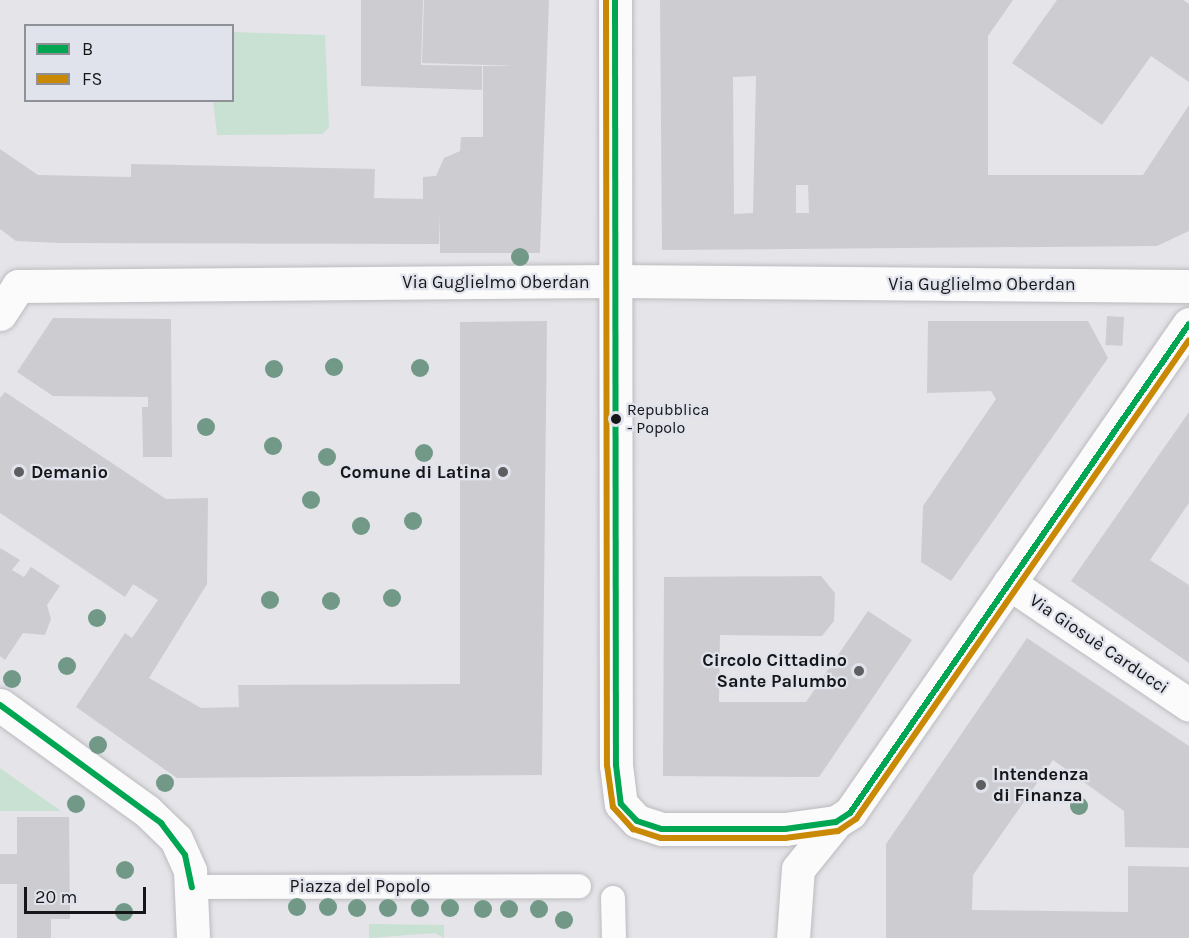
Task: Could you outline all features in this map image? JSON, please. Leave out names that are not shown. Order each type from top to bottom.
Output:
[{"type":"street","points":[[615,0],[616,765],[621,804],[649,825],[785,830],[836,822]]},
{"type":"street","points":[[0,314],[9,280]]},
{"type":"street","name":"Via Guglielmo Oberdan","points":[[9,280],[615,281],[1189,286]]},
{"type":"street","points":[[793,938],[792,896],[798,869],[836,822],[866,794],[1189,324]]},
{"type":"street","name":"Via Giosuè Carducci","points":[[1009,583],[1189,705]]},
{"type":"street","points":[[0,705],[161,823],[185,855],[192,886],[193,938]]},
{"type":"street","name":"Piazza del Popolo","points":[[192,886],[579,886]]},
{"type":"street","points":[[614,898],[614,938]]},
{"type":"green space","points":[[234,32],[325,35],[329,127],[323,134],[217,135],[213,102],[234,102]]},
{"type":"green space","points":[[0,768],[21,783],[61,811],[0,811]]},
{"type":"green space","points":[[369,924],[444,925],[444,938],[435,933],[369,938]]},
{"type":"building","points":[[361,0],[423,0],[421,65],[482,66],[482,90],[361,86]]},
{"type":"building","points":[[424,0],[549,0],[540,253],[440,253],[440,214],[439,244],[59,243],[16,241],[0,229],[0,149],[38,175],[131,177],[131,164],[375,169],[374,198],[423,199],[423,177],[436,176],[444,158],[460,151],[461,137],[483,137],[483,66],[514,66],[422,63]]},
{"type":"building","points":[[660,0],[1013,0],[988,36],[988,175],[1143,175],[1189,105],[1189,231],[1157,246],[662,250]],"holes":[[[756,76],[753,213],[734,214],[733,77]],[[796,185],[808,185],[809,213],[796,213]]]},
{"type":"building","points":[[1057,0],[1183,0],[1189,4],[1189,82],[1151,56],[1102,125],[1012,63]]},
{"type":"building","points":[[1107,316],[1124,317],[1122,346],[1105,345]]},
{"type":"building","points":[[53,318],[171,319],[172,457],[143,457],[142,407],[148,407],[148,397],[53,396],[17,372]]},
{"type":"building","name":"Comune di Latina","points":[[547,321],[542,775],[177,778],[76,707],[125,633],[132,638],[158,600],[133,584],[125,597],[0,513],[0,398],[5,392],[166,499],[208,498],[207,584],[149,678],[201,708],[239,707],[238,685],[460,684],[460,322]]},
{"type":"building","points":[[928,321],[1088,321],[1108,358],[951,581],[921,562],[923,506],[996,399],[991,391],[927,393]]},
{"type":"building","points":[[1189,412],[1189,503],[1150,560],[1189,585],[1189,663],[1071,581]]},
{"type":"building","points":[[0,548],[20,560],[12,570],[24,577],[31,567],[60,586],[47,605],[51,619],[45,635],[23,633],[5,660],[0,656]]},
{"type":"building","name":"Circolo Cittadino Sante Palumbo","points":[[821,576],[835,593],[834,621],[822,636],[720,635],[719,702],[806,702],[868,611],[912,640],[819,777],[663,776],[664,577]]},
{"type":"building","name":"Intendenza di Finanza","points":[[1027,638],[1189,746],[1189,848],[1125,847],[1124,811],[1053,760],[973,875],[972,910],[1128,912],[1128,866],[1189,867],[1189,938],[886,938],[886,844]]},
{"type":"building","points":[[17,817],[69,817],[70,919],[51,919],[51,938],[17,938],[17,884],[0,884],[0,854],[17,854]]},
{"type":"transit line","name":"FS","points":[[606,0],[607,765],[613,807],[633,829],[661,838],[785,838],[838,831],[856,819],[1189,340]]},
{"type":"transit line","name":"B","points":[[615,0],[616,765],[621,804],[637,821],[662,829],[785,829],[836,822],[850,813],[1189,324]]},
{"type":"transit line","name":"B","points":[[0,705],[161,823],[185,855],[192,887]]},
{"type":"place","name":"Repubblica - Popolo","points":[[616,419]]},
{"type":"place","name":"Demanio","points":[[19,472]]},
{"type":"place","name":"Comune di Latina","points":[[503,472]]},
{"type":"place","name":"Circolo Cittadino Sante Palumbo","points":[[859,671]]},
{"type":"place","name":"Intendenza di Finanza","points":[[981,785]]}]
